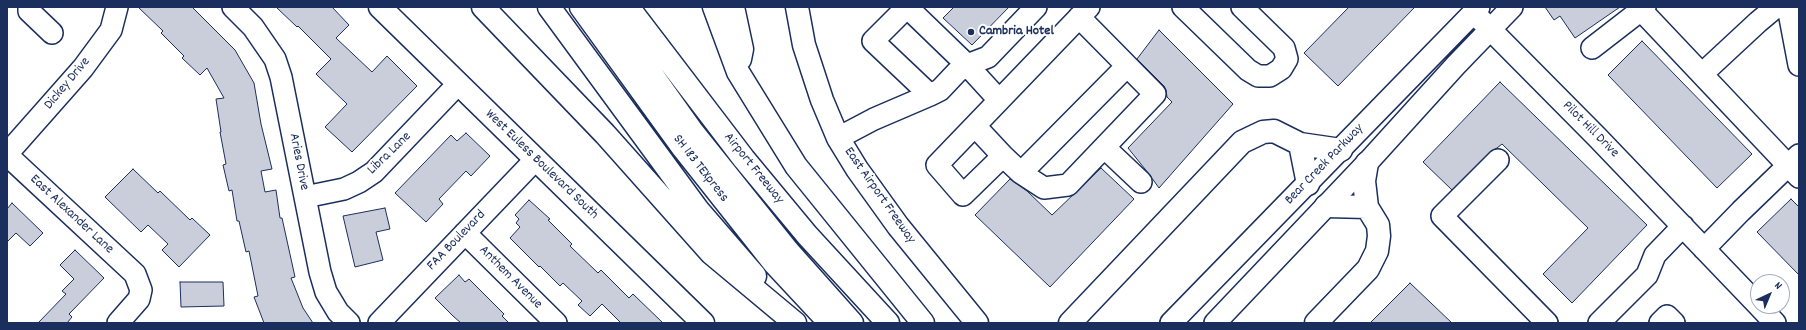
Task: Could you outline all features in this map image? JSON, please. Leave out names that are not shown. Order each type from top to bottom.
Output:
[{"type":"main road","name":"West Euless Boulevard South","points":[[380,7],[703,323]]},
{"type":"main road","points":[[483,7],[605,134],[711,253],[796,323]]},
{"type":"main road","points":[[549,7],[698,210],[796,323]]},
{"type":"main road","name":"SH 183 TEXpress","points":[[581,7],[687,154],[774,263],[830,323]]},
{"type":"main road","name":"SH 183 TEXpress","points":[[604,7],[692,131],[788,251],[852,323]]},
{"type":"main road","name":"Airport Freeway","points":[[628,7],[744,159],[807,235],[888,323]]},
{"type":"main road","points":[[714,7],[738,72],[796,166],[923,323]]},
{"type":"main road","points":[[733,7],[742,49],[738,72]]},
{"type":"main road","name":"East Airport Freeway","points":[[796,7],[804,45],[822,100],[838,138],[857,169],[898,226],[977,323]]},
{"type":"main road","points":[[1070,323],[1242,142],[1263,132],[1274,131],[1300,144],[1340,150]]},
{"type":"main road","points":[[1300,144],[1308,184]]},
{"type":"main road","points":[[1316,323],[1368,269],[1377,251],[1379,236],[1378,225],[1367,207],[1364,181],[1367,163]]},
{"type":"main road","points":[[1326,206],[1367,207]]},
{"type":"street","points":[[29,7],[29,11],[52,33]]},
{"type":"street","name":"Dickey Drive","points":[[7,154],[83,68],[111,30],[117,7]]},
{"type":"street","name":"Aries Drive","points":[[233,7],[253,27],[275,60],[281,77],[320,272],[326,292],[338,312],[349,323]]},
{"type":"street","points":[[930,95],[873,41],[907,7],[967,65],[999,100]]},
{"type":"street","points":[[838,138],[874,119],[940,90],[957,72],[967,65],[988,57],[1036,7]]},
{"type":"street","points":[[1183,7],[1248,70],[1258,76],[1270,76],[1280,69],[1288,59],[1284,48],[1242,7]]},
{"type":"street","name":"Bear Creek Parkway","points":[[1215,323],[1512,7]]},
{"type":"street","points":[[1702,74],[1776,7]]},
{"type":"street","points":[[1788,7],[1799,65]]},
{"type":"street","points":[[1592,48],[1643,8],[1702,74],[1796,165],[1741,211],[1704,249]]},
{"type":"street","name":"Bear Creek Parkway","points":[[1171,323],[1308,184],[1474,9]]},
{"type":"street","name":"Pilot Hill Drive","points":[[1474,9],[1490,30],[1597,137],[1750,298]]},
{"type":"street","points":[[975,126],[1021,174],[1044,188],[1068,185],[1155,94],[1127,66],[1084,12],[937,165],[963,195],[1003,156]]},
{"type":"street","points":[[1021,174],[1127,66]]},
{"type":"street","name":"Libra Lane","points":[[305,197],[344,189],[359,182],[374,172],[458,84]]},
{"type":"street","points":[[1105,148],[1141,182]]},
{"type":"street","name":"East Alexander Lane","points":[[7,154],[135,274],[141,290],[139,299],[118,323]]},
{"type":"street","name":"FAA Boulevard","points":[[379,323],[535,160]]},
{"type":"street","points":[[1498,160],[1442,216],[1547,323]]},
{"type":"street","points":[[1599,323],[1647,275],[1655,255],[1683,226]]},
{"type":"street","name":"Anthem Avenue","points":[[465,233],[556,323]]},
{"type":"street","name":"Pilot Hill Drive","points":[[1766,314],[1775,323]]},
{"type":"building","points":[[138,7],[192,7],[235,50],[254,83],[261,124],[272,169],[261,171],[265,192],[276,190],[280,218],[282,218],[295,277],[291,278],[303,308],[313,323],[264,323],[254,297],[258,296],[249,251],[246,252],[239,221],[237,221],[232,190],[229,191],[223,165],[226,164],[216,99],[224,98],[207,68],[200,75],[182,58],[184,56],[161,33],[163,31]]},
{"type":"building","points":[[276,7],[332,7],[349,25],[336,38],[372,72],[387,56],[417,86],[352,152],[325,127],[347,104],[316,74],[331,59],[298,26],[297,27]]},
{"type":"building","name":"Cambria Hotel","points":[[954,7],[1009,7],[972,45],[943,18]]},
{"type":"building","points":[[1349,7],[1415,7],[1338,86],[1304,53]]},
{"type":"building","points":[[1545,7],[1620,7],[1575,38],[1560,16],[1554,20]]},
{"type":"building","points":[[1159,30],[1233,104],[1159,188],[1128,148],[1172,102],[1167,97],[1164,86],[1137,59]]},
{"type":"building","points":[[1642,41],[1752,154],[1717,188],[1608,75]]},
{"type":"building","points":[[1500,82],[1647,225],[1572,303],[1543,274],[1588,228],[1502,144],[1490,152],[1452,190],[1423,162]]},
{"type":"building","points":[[466,133],[490,156],[471,176],[466,171],[439,199],[443,204],[426,222],[395,193],[451,135],[457,141]]},
{"type":"building","points":[[1101,168],[1134,199],[1050,287],[975,215],[1010,179],[1027,191],[1052,215]]},
{"type":"building","points":[[133,169],[158,193],[160,191],[190,220],[192,218],[210,235],[179,267],[162,250],[168,244],[148,225],[141,232],[105,197]]},
{"type":"building","points":[[1791,199],[1799,207],[1799,275],[1757,232]]},
{"type":"building","points":[[529,200],[550,219],[548,220],[572,244],[570,246],[598,273],[601,270],[629,298],[633,294],[663,323],[621,323],[602,304],[590,316],[578,305],[582,301],[563,283],[560,286],[510,238],[520,227],[516,223],[519,219],[515,215]]},
{"type":"building","points":[[12,203],[43,233],[30,246],[16,233],[7,242],[7,209]]},
{"type":"building","points":[[385,208],[390,229],[376,232],[383,260],[355,267],[343,216]]},
{"type":"building","points":[[75,250],[104,278],[69,314],[72,317],[67,323],[38,323],[66,294],[62,291],[74,279],[60,265]]},
{"type":"building","points":[[459,275],[465,282],[469,279],[504,314],[502,316],[509,323],[461,323],[453,316],[435,298]]},
{"type":"building","points":[[180,282],[223,282],[224,306],[181,307]]},
{"type":"building","points":[[1410,283],[1452,323],[1370,323]]},
{"type":"place","name":"Cambria Hotel","points":[[971,32]]}]
